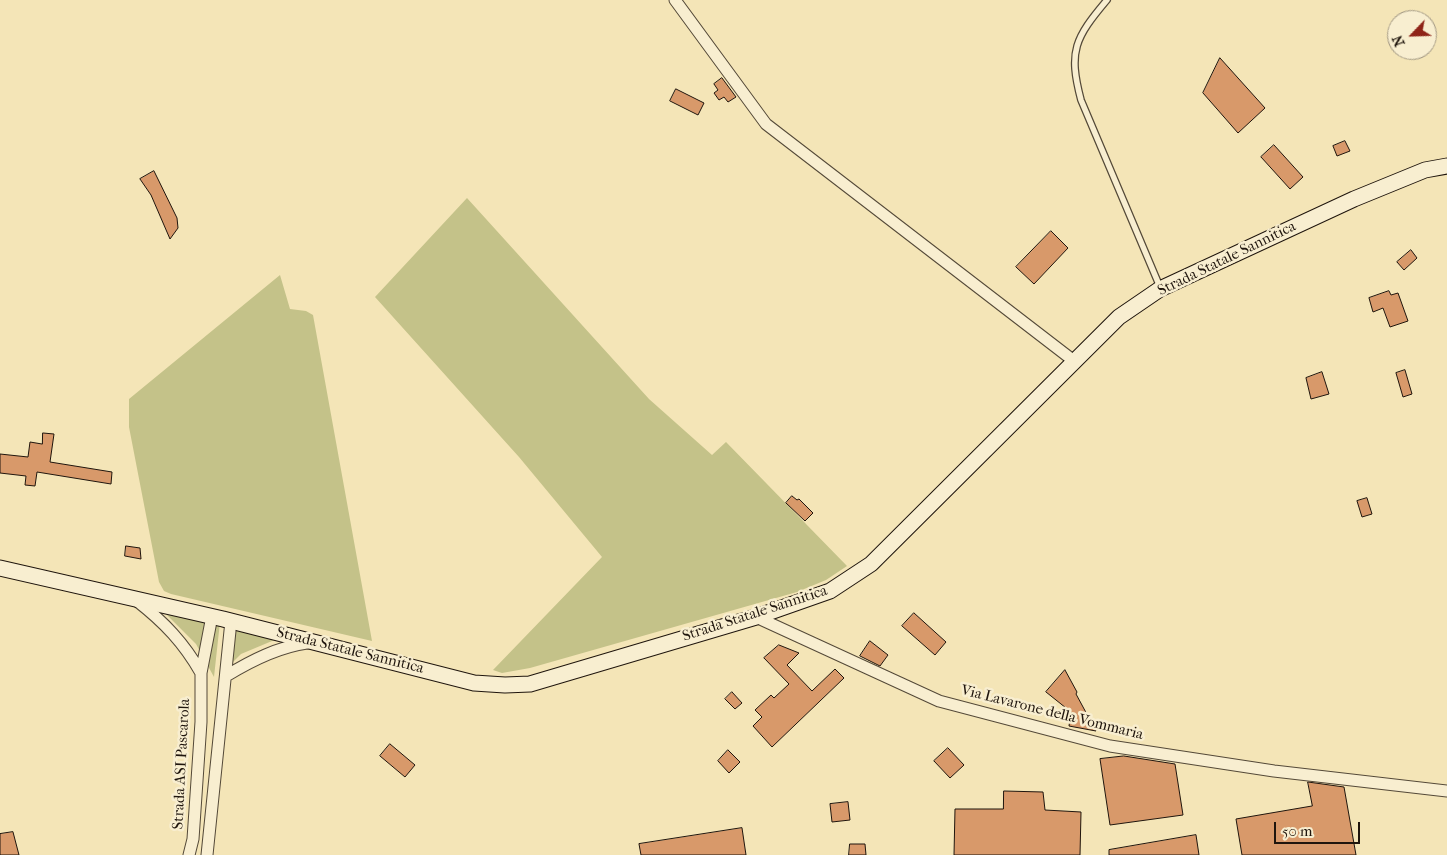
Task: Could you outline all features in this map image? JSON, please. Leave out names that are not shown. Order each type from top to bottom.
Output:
[{"type":"main road","name":"Strada Statale Sannitica","points":[[0,568],[212,616],[474,683],[530,684],[756,617],[830,591],[871,564],[1119,317],[1160,289],[1354,199],[1425,170],[1447,166]]},
{"type":"street","points":[[675,0],[766,124],[1074,361]]},
{"type":"street","name":"Strada ASI Pascarola","points":[[135,599],[174,633],[190,653],[201,673]]},
{"type":"street","name":"Strada ASI Pascarola","points":[[189,855],[193,839],[201,722],[201,673],[212,616]]},
{"type":"street","name":"Via Lavarone della Vommaria","points":[[756,617],[939,701],[1110,746],[1274,771],[1447,791]]},
{"type":"street","name":"Strada ASI Pascarola","points":[[207,855],[231,621]]},
{"type":"street","points":[[226,676],[271,652],[290,645],[312,642]]},
{"type":"lane","points":[[1107,0],[1083,28],[1076,51],[1074,72],[1081,100],[1160,289]]},
{"type":"shaded area","points":[[467,198],[649,399],[712,455],[726,442],[847,566],[826,580],[797,592],[530,668],[502,673],[493,670],[602,557],[519,457],[375,297]]},
{"type":"shaded area","points":[[280,275],[290,309],[306,311],[313,315],[372,641],[171,594],[164,591],[159,582],[129,427],[129,399]]},
{"type":"shaded area","points":[[159,607],[220,622],[214,677],[196,644]]},
{"type":"shaded area","points":[[226,623],[284,636],[241,654],[219,676]]},
{"type":"building","points":[[1220,58],[1265,108],[1238,133],[1203,93]]},
{"type":"building","points":[[722,78],[736,97],[728,102],[724,97],[719,100],[714,93],[718,90],[714,84]]},
{"type":"building","points":[[676,89],[704,103],[698,115],[670,101]]},
{"type":"building","points":[[1345,141],[1350,151],[1337,156],[1333,146]]},
{"type":"building","points":[[1274,145],[1303,177],[1290,189],[1261,157]]},
{"type":"building","points":[[154,171],[177,218],[178,228],[170,239],[151,195],[140,179]]},
{"type":"building","points":[[1051,231],[1068,248],[1034,284],[1016,267]]},
{"type":"building","points":[[1411,250],[1417,258],[1404,270],[1397,262]]},
{"type":"building","points":[[1389,291],[1391,295],[1398,293],[1408,321],[1390,327],[1383,308],[1373,312],[1369,298]]},
{"type":"building","points":[[1405,370],[1412,394],[1403,397],[1396,373]]},
{"type":"building","points":[[1322,372],[1329,394],[1311,399],[1306,378]]},
{"type":"building","points":[[43,433],[54,434],[50,462],[112,472],[111,484],[37,472],[35,486],[25,485],[26,476],[0,473],[0,454],[28,457],[30,442],[42,444]]},
{"type":"building","points":[[792,496],[797,500],[799,499],[813,513],[805,521],[786,503]]},
{"type":"building","points":[[1367,498],[1372,514],[1362,517],[1357,501]]},
{"type":"building","points":[[126,546],[140,548],[141,559],[125,556]]},
{"type":"building","points":[[914,613],[946,642],[935,655],[902,626]]},
{"type":"building","points":[[870,641],[888,655],[880,666],[860,656]]},
{"type":"building","points":[[779,645],[799,653],[787,665],[812,691],[835,669],[844,678],[772,747],[753,726],[762,717],[755,710],[771,695],[774,698],[789,684],[764,658]]},
{"type":"building","points":[[1065,670],[1096,731],[1069,726],[1071,712],[1046,692]]},
{"type":"building","points":[[732,692],[742,703],[735,709],[725,699]]},
{"type":"building","points":[[390,744],[415,765],[405,777],[380,756]]},
{"type":"building","points":[[948,748],[964,765],[950,778],[934,761]]},
{"type":"building","points":[[728,750],[740,762],[729,773],[718,761]]},
{"type":"building","points":[[1124,756],[1175,764],[1183,815],[1110,825],[1100,759]]},
{"type":"building","points":[[1308,782],[1344,787],[1356,855],[1242,855],[1236,819],[1312,806]]},
{"type":"building","points":[[1004,791],[1043,792],[1045,810],[1081,812],[1080,855],[954,855],[955,809],[1003,809]]},
{"type":"building","points":[[848,802],[850,820],[832,822],[830,804]]},
{"type":"building","points":[[742,828],[746,855],[641,855],[639,844]]},
{"type":"building","points":[[13,832],[19,855],[0,855],[0,834]]},
{"type":"building","points":[[1196,835],[1199,855],[1109,855],[1109,850]]},
{"type":"building","points":[[850,844],[865,844],[866,855],[849,855]]}]
